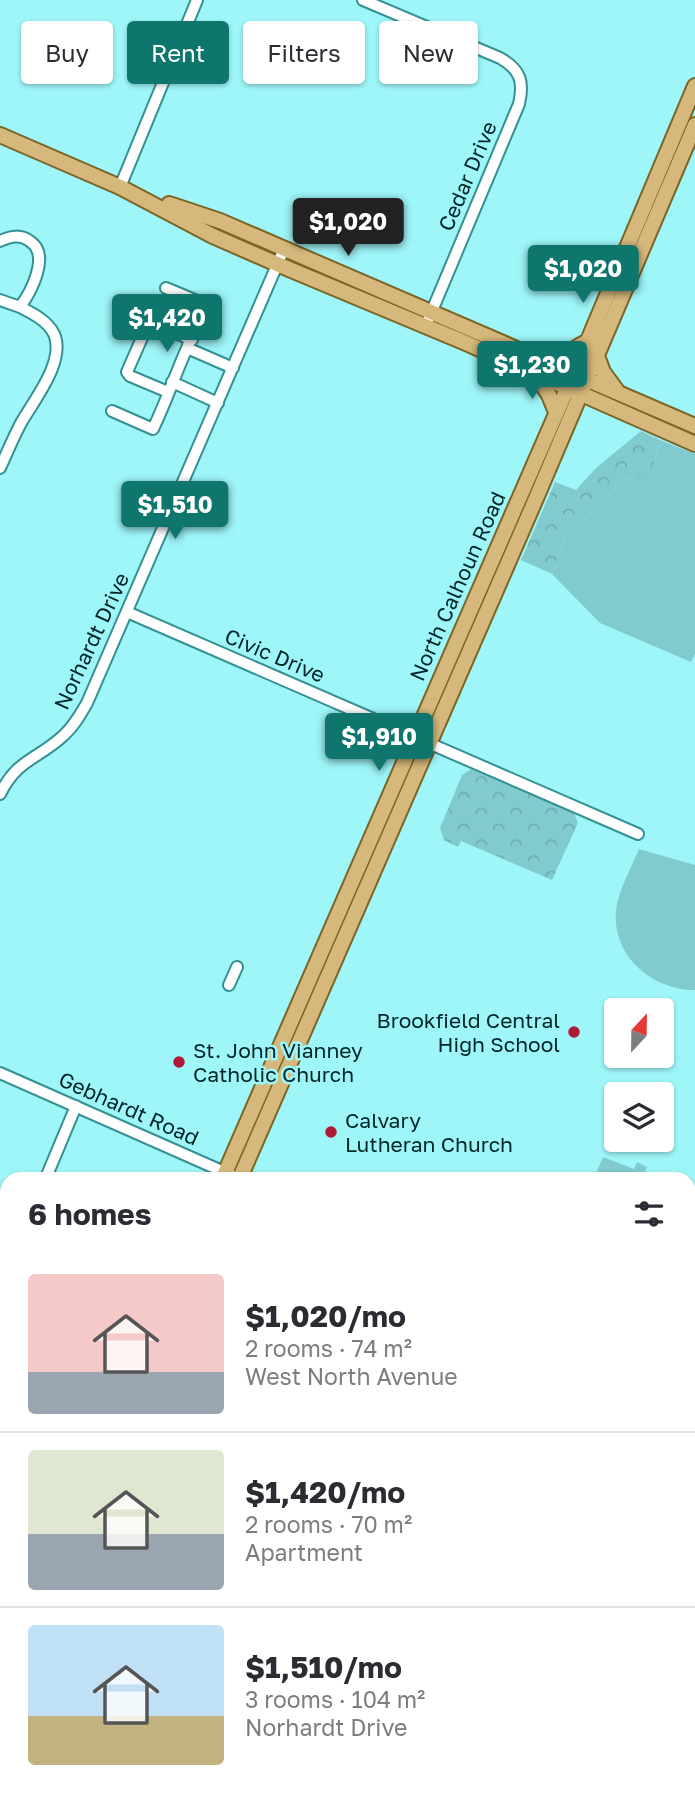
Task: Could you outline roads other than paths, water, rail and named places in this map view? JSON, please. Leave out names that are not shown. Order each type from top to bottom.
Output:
[{"type":"main road","name":"North Calhoun Road","points":[[243,1172],[430,742],[561,417],[588,341],[695,86]]},
{"type":"main road","points":[[587,379],[695,125]]},
{"type":"main road","points":[[0,135],[125,189],[213,236],[535,374],[572,384],[587,379],[695,426]]},
{"type":"main road","points":[[125,189],[220,221],[431,311],[550,363],[572,384]]},
{"type":"main road","points":[[550,363],[567,356],[588,341]]},
{"type":"main road","points":[[466,343],[510,355],[572,384],[600,403],[695,444]]},
{"type":"main road","points":[[597,356],[603,372],[618,392]]},
{"type":"main road","points":[[535,374],[561,417],[600,403]]},
{"type":"main road","name":"North Calhoun Road","points":[[228,1172],[415,735],[561,417]]},
{"type":"main road","points":[[235,1172],[260,1110],[264,1084]]},
{"type":"street","points":[[125,189],[197,0]]},
{"type":"street","name":"Cedar Drive","points":[[363,0],[500,58],[514,67],[521,78],[519,104],[425,327]]},
{"type":"street","points":[[0,241],[11,236],[29,239],[35,245],[39,256],[35,276],[20,307]]},
{"type":"street","name":"Norhardt Drive","points":[[0,794],[19,765],[64,736],[87,704],[284,249]]},
{"type":"street","points":[[112,411],[153,429],[167,401],[170,387],[206,305],[166,288]]},
{"type":"street","points":[[0,300],[20,307],[48,325],[54,334],[57,347],[47,379],[4,447],[0,468]]},
{"type":"street","points":[[218,403],[130,376],[127,372],[151,322],[233,368]]},
{"type":"street","name":"Civic Drive","points":[[127,612],[638,834]]},
{"type":"street","points":[[229,985],[237,967]]},
{"type":"street","name":"Gebhardt Road","points":[[0,1073],[215,1172]]},
{"type":"street","points":[[48,1172],[76,1106]]},
{"type":"place","name":"Brookfield Central High School","points":[[574,1032]]},
{"type":"place","name":"St. John Vianney Catholic Church","points":[[179,1062]]},
{"type":"place","name":"Calvary Lutheran Church","points":[[331,1132]]}]
